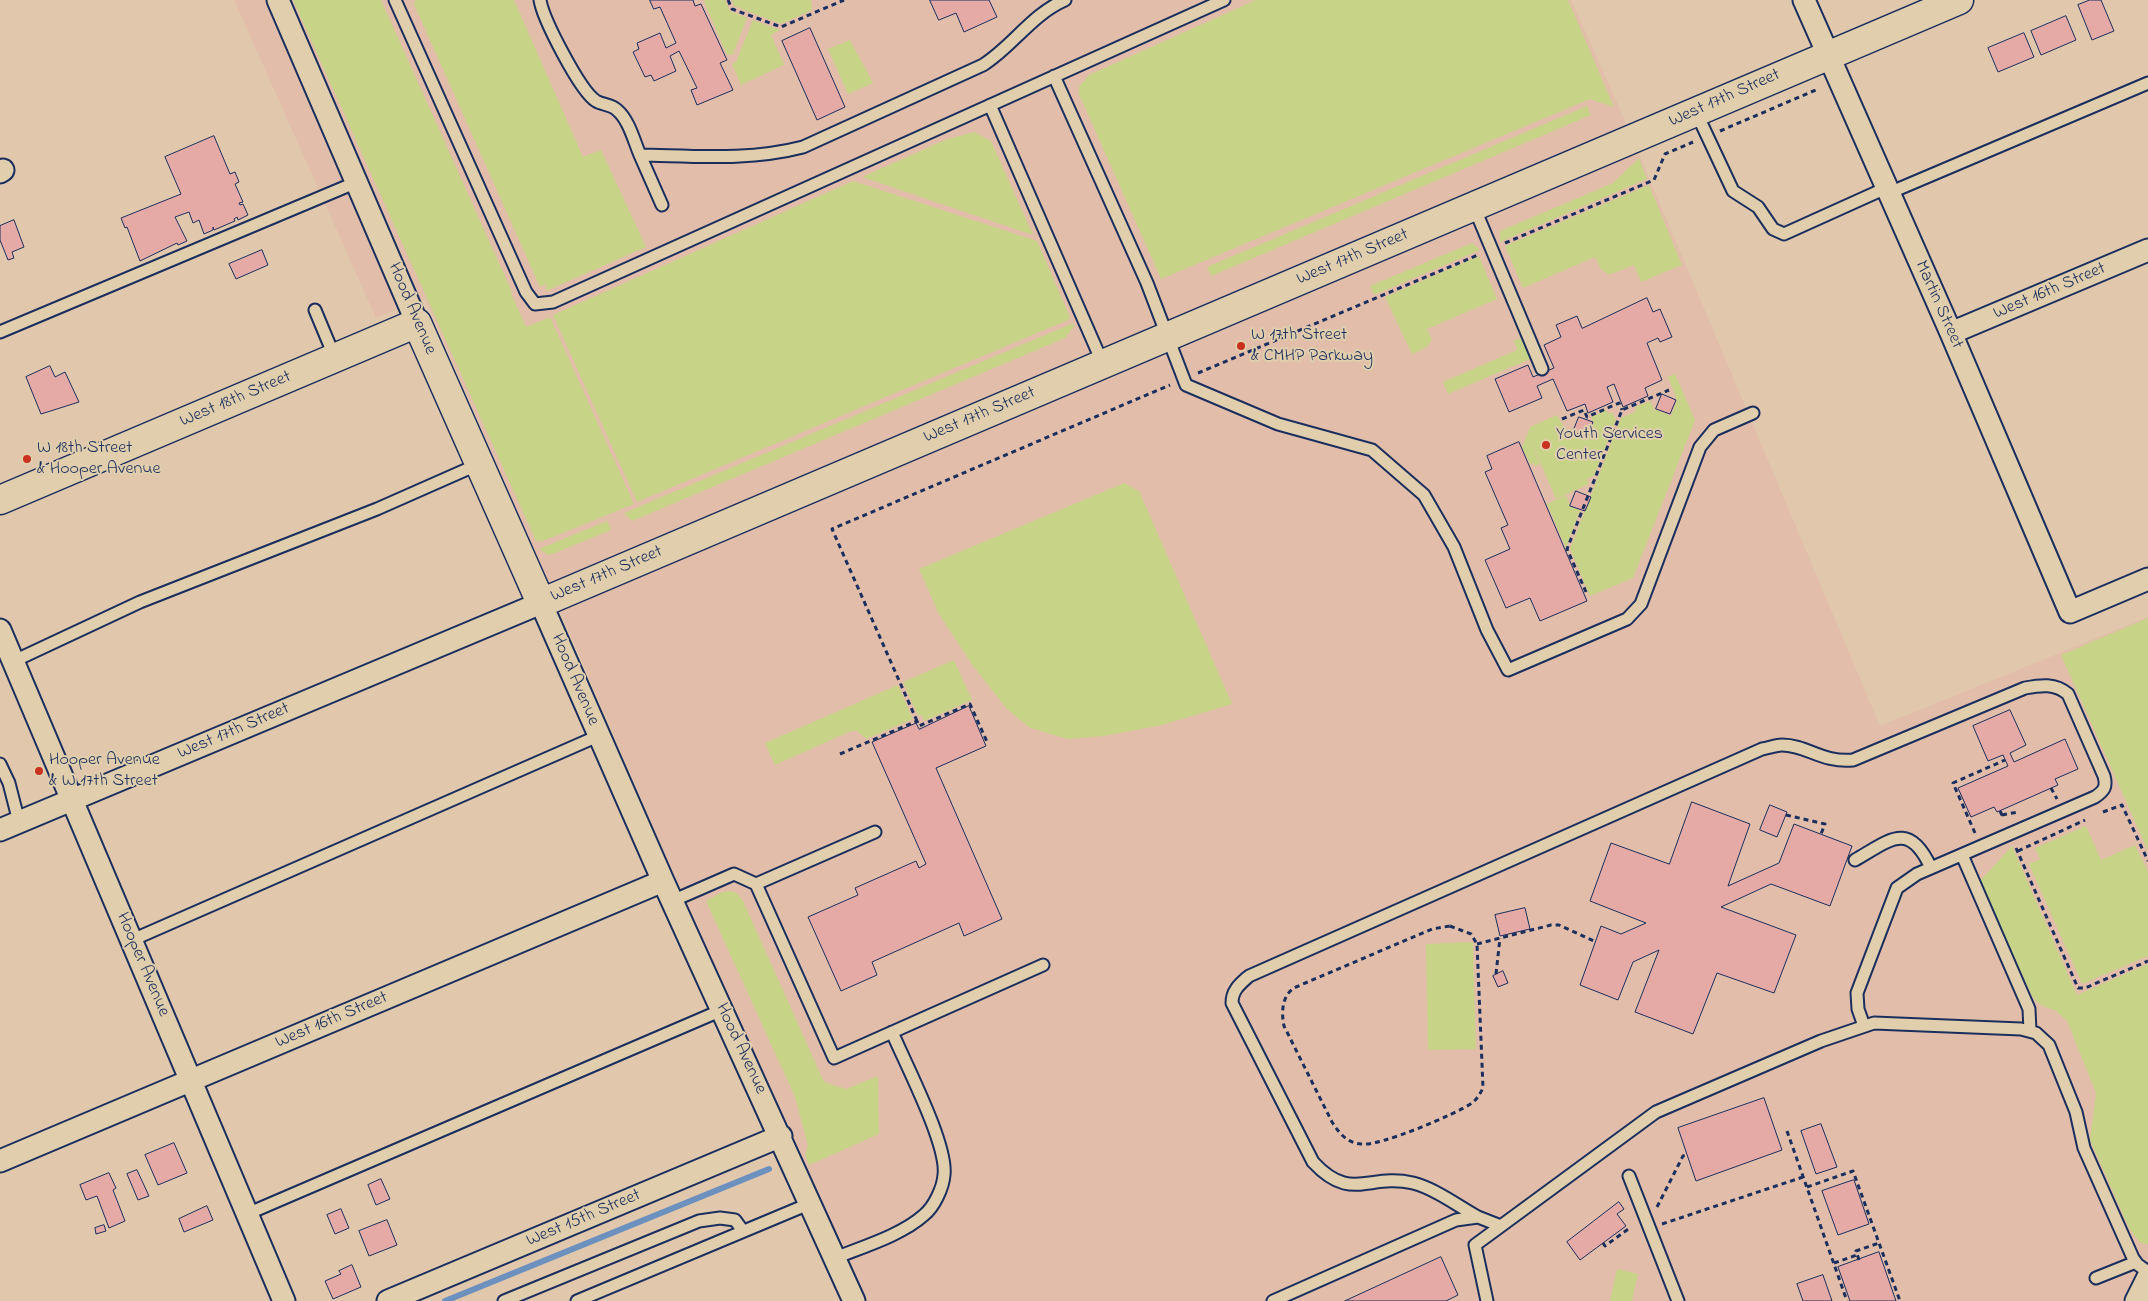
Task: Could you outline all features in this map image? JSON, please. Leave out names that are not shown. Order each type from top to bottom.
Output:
[{"type":"street","name":"Hood Avenue","points":[[278,0],[598,736],[781,1136],[854,1301]]},
{"type":"street","name":"Martin Street","points":[[1804,0],[1951,333],[2070,612],[2148,579]]},
{"type":"street","name":"West 17th Street","points":[[9,826],[541,603],[1959,0]]},
{"type":"street","name":"West 16th Street","points":[[1951,333],[2148,250]]},
{"type":"street","name":"West 18th Street","points":[[0,500],[417,323]]},
{"type":"street","name":"Hooper Avenue","points":[[0,630],[8,659],[73,799],[284,1301]]},
{"type":"street","name":"West 16th Street","points":[[0,1161],[663,881]]},
{"type":"street","name":"West 15th Street","points":[[388,1301],[781,1136]]},
{"type":"street","points":[[2136,1301],[2142,1270]]},
{"type":"lane","points":[[395,0],[526,292],[535,304],[552,302],[1224,0]]},
{"type":"lane","points":[[540,0],[551,30],[587,92],[597,102],[617,109],[623,117],[662,205]]},
{"type":"lane","points":[[640,155],[744,158],[803,147],[983,65],[1000,55],[1033,19],[1050,6],[1065,0]]},
{"type":"lane","points":[[1054,76],[1147,283],[1186,385],[1278,424],[1372,450],[1424,496],[1454,548],[1487,630],[1508,670],[1627,619],[1636,612],[1641,604],[1700,447],[1714,430],[1753,413]]},
{"type":"lane","points":[[1696,112],[1733,191],[1758,208],[1773,229],[1784,234],[2148,83]]},
{"type":"lane","points":[[990,106],[1103,364]]},
{"type":"lane","points":[[0,332],[357,182]]},
{"type":"lane","points":[[1474,207],[1542,369]]},
{"type":"lane","points":[[315,310],[335,358]]},
{"type":"lane","points":[[8,659],[140,602],[376,509],[480,464]]},
{"type":"lane","points":[[1501,1226],[1478,1218],[1443,1196],[1415,1184],[1395,1180],[1352,1185],[1339,1183],[1327,1176],[1314,1162],[1232,1003],[1232,995],[1238,986],[1249,976],[1762,749],[1783,745],[1798,748],[1826,759],[1853,760],[2026,688],[2040,685],[2062,689],[2068,694],[2104,776],[2106,783],[2104,791],[2095,797],[1931,868],[1908,879],[1897,888],[1856,993],[1858,1009],[1864,1026]]},
{"type":"lane","points":[[132,940],[598,736]]},
{"type":"lane","points":[[0,764],[9,826]]},
{"type":"lane","points":[[756,884],[875,832]]},
{"type":"lane","points":[[1854,860],[1888,841],[1906,839],[1915,843],[1922,850],[1931,868]]},
{"type":"lane","points":[[1962,855],[2029,1009],[2030,1031]]},
{"type":"lane","points":[[672,901],[734,874],[756,884],[834,1058],[1043,965]]},
{"type":"lane","points":[[247,1214],[722,1010]]},
{"type":"lane","points":[[1487,1301],[1475,1245],[1656,1112],[1821,1041],[1874,1023],[2030,1031],[2036,1033],[2049,1046],[2076,1112],[2084,1148],[2142,1270]]},
{"type":"lane","points":[[835,1258],[908,1227],[926,1215],[937,1198],[944,1174],[939,1141],[892,1032]]},
{"type":"lane","points":[[1629,1176],[1678,1301]]},
{"type":"lane","points":[[577,1301],[811,1203]]},
{"type":"lane","points":[[504,1301],[699,1221],[720,1218],[735,1220],[744,1231]]},
{"type":"lane","points":[[1273,1301],[1456,1220],[1478,1218]]},
{"type":"lane","points":[[2096,1278],[2142,1270],[2148,1272]]},
{"type":"path","points":[[728,0],[732,9],[781,27],[844,0]]},
{"type":"path","points":[[988,744],[970,704],[919,726],[832,529],[1654,180],[1665,154],[1818,89]]},
{"type":"path","points":[[1622,410],[1669,390]]},
{"type":"path","points":[[1562,419],[1584,410],[1587,417],[1619,403],[1622,410],[1567,549],[1586,592]]},
{"type":"path","points":[[840,754],[917,721]]},
{"type":"path","points":[[1978,840],[1953,783],[2005,760]]},
{"type":"path","points":[[2051,788],[2059,804]]},
{"type":"path","points":[[2099,814],[2122,806],[2148,861]]},
{"type":"path","points":[[1786,815],[1825,824],[1821,834]]},
{"type":"path","points":[[2090,818],[2018,851],[2078,988],[2085,988],[2148,961]]},
{"type":"path","points":[[1477,944],[1552,925],[1559,925],[1596,942]]},
{"type":"path","points":[[1442,927],[1458,927],[1471,934],[1477,944],[1483,1088],[1474,1102],[1461,1110],[1379,1143],[1362,1144],[1345,1138],[1332,1122],[1284,1026],[1283,1007],[1290,990],[1442,927]]},
{"type":"path","points":[[1496,974],[1500,938]]},
{"type":"path","points":[[1787,1131],[1847,1301]]},
{"type":"path","points":[[1648,1225],[1683,1156],[1687,1155]]},
{"type":"path","points":[[1807,1188],[1853,1171],[1900,1301]]},
{"type":"path","points":[[1648,1225],[1803,1177]]},
{"type":"path","points":[[1603,1243],[1605,1246],[1631,1227]]},
{"type":"path","points":[[1859,1260],[1856,1251],[1879,1243]]},
{"type":"path","points":[[1834,1263],[1857,1255]]},
{"type":"shaded area","points":[[234,0],[1571,0],[1620,109],[1880,726],[2148,617],[2148,1277],[2136,1301],[858,1301],[425,298],[376,318]]},
{"type":"green space","points":[[293,0],[381,0],[526,327],[550,317],[634,504],[543,541],[536,541]]},
{"type":"green space","points":[[418,0],[514,0],[583,157],[601,150],[646,247],[546,291],[546,284],[540,287],[413,2]]},
{"type":"green space","points":[[725,0],[730,11],[747,18],[733,54],[727,55],[704,1]]},
{"type":"green space","points":[[732,0],[811,0],[812,10],[781,24],[734,6]]},
{"type":"green space","points":[[1256,0],[1568,0],[1614,107],[1590,99],[1161,279],[1079,94],[1079,87],[1089,75]]},
{"type":"green space","points":[[753,20],[780,30],[771,35],[784,65],[741,85],[732,64],[736,62]]},
{"type":"green space","points":[[850,40],[873,83],[848,94],[828,49]]},
{"type":"green space","points":[[1587,106],[1591,115],[1211,276],[1207,267]]},
{"type":"green space","points":[[974,132],[991,141],[1033,235],[862,177],[945,140]]},
{"type":"green space","points":[[1639,158],[1647,179],[1500,242],[1500,231],[1613,183]]},
{"type":"green space","points":[[853,181],[1037,241],[1070,317],[1068,320],[637,502],[553,315]]},
{"type":"green space","points":[[1649,185],[1682,265],[1641,282],[1634,265],[1609,275],[1601,269],[1595,257],[1523,288],[1505,246]]},
{"type":"green space","points":[[1472,243],[1480,250],[1374,295],[1370,286]]},
{"type":"green space","points":[[1479,256],[1497,299],[1427,329],[1432,340],[1427,347],[1412,354],[1385,297]]},
{"type":"green space","points":[[1071,324],[1075,325],[1065,338],[632,521],[624,513]]},
{"type":"green space","points":[[1521,338],[1530,359],[1448,394],[1443,382],[1517,350],[1514,341]]},
{"type":"green space","points":[[1675,374],[1695,420],[1633,578],[1590,596],[1570,549],[1621,418],[1636,411],[1635,407],[1650,401],[1654,409],[1671,416],[1677,400],[1668,377]]},
{"type":"green space","points":[[1607,410],[1608,414],[1612,412],[1616,420],[1594,476],[1587,479],[1589,484],[1556,499],[1530,438],[1540,464],[1535,466],[1533,463],[1530,464],[1522,447],[1530,427],[1557,415],[1570,437],[1573,433],[1587,439],[1594,423],[1591,417]]},
{"type":"green space","points":[[1124,483],[1139,491],[1232,704],[1162,725],[1104,736],[1068,739],[1030,728],[1007,709],[973,666],[939,614],[919,569]]},
{"type":"green space","points":[[1566,495],[1571,507],[1580,510],[1566,548],[1547,504]]},
{"type":"green space","points":[[607,521],[611,530],[548,555],[539,549]]},
{"type":"green space","points":[[2148,618],[2148,851],[2061,655]]},
{"type":"green space","points":[[954,660],[972,700],[924,721],[922,715],[918,716],[903,682]]},
{"type":"green space","points":[[898,685],[913,719],[866,739],[857,731],[851,731],[775,765],[765,743]]},
{"type":"green space","points":[[2086,826],[2101,860],[2135,845],[2148,872],[2148,956],[2082,984],[2029,864],[2040,859],[2035,848]]},
{"type":"green space","points":[[2012,846],[2077,995],[2148,964],[2148,1244],[2140,1243],[2129,1228],[2090,1140],[2096,1093],[2067,1021],[2056,1011],[2041,1005],[2033,998],[1980,881]]},
{"type":"green space","points":[[730,891],[737,893],[743,901],[824,1082],[846,1089],[878,1076],[879,1134],[809,1165],[805,1155],[808,1146],[795,1097],[706,901],[722,892]]},
{"type":"green space","points":[[1473,942],[1476,1049],[1428,1050],[1426,944]]},
{"type":"green space","points":[[1617,1269],[1638,1274],[1632,1301],[1610,1301]]},
{"type":"building","points":[[650,0],[693,0],[695,6],[701,4],[727,60],[720,63],[733,90],[697,105],[691,90],[697,88],[679,51],[670,56],[676,71],[654,81],[651,75],[645,77],[633,52],[639,49],[637,43],[660,33],[666,48],[676,43],[660,7],[654,9]]},
{"type":"building","points":[[930,0],[989,0],[997,17],[964,32],[956,13],[939,20]]},
{"type":"building","points":[[2090,0],[2101,0],[2114,31],[2092,40],[2078,5]]},
{"type":"building","points":[[2066,16],[2076,40],[2041,55],[2031,31]]},
{"type":"building","points":[[810,28],[845,107],[817,120],[782,41]]},
{"type":"building","points":[[2024,33],[2034,57],[1998,72],[1988,48]]},
{"type":"building","points":[[214,136],[230,174],[235,172],[239,182],[235,184],[243,202],[239,203],[240,205],[243,204],[248,215],[238,220],[237,217],[234,219],[235,221],[214,230],[213,227],[213,230],[204,234],[199,220],[193,223],[189,212],[175,217],[187,241],[178,245],[177,243],[140,261],[127,227],[125,228],[121,218],[181,194],[165,157]]},
{"type":"building","points":[[14,220],[24,247],[12,252],[14,258],[8,260],[0,240],[0,226]]},
{"type":"building","points":[[262,250],[268,265],[236,279],[229,264]]},
{"type":"building","points":[[1647,298],[1653,312],[1660,309],[1672,337],[1660,342],[1658,338],[1647,343],[1662,380],[1645,388],[1648,396],[1623,407],[1614,384],[1607,387],[1613,402],[1588,413],[1585,404],[1567,411],[1553,379],[1537,386],[1542,398],[1509,412],[1495,379],[1528,365],[1533,377],[1554,368],[1544,345],[1561,337],[1556,325],[1577,316],[1582,328]]},
{"type":"building","points":[[50,366],[55,377],[65,372],[79,402],[41,414],[26,377]]},
{"type":"building","points":[[1662,394],[1676,400],[1670,414],[1656,409]]},
{"type":"building","points":[[1579,417],[1593,422],[1587,437],[1573,432]]},
{"type":"building","points":[[1519,442],[1587,601],[1540,621],[1530,598],[1506,608],[1485,560],[1510,549],[1501,528],[1508,525],[1485,472],[1492,469],[1487,456]]},
{"type":"building","points":[[1576,491],[1591,497],[1585,511],[1570,506]]},
{"type":"building","points":[[969,706],[986,746],[936,768],[1002,919],[964,936],[959,923],[872,962],[877,975],[841,991],[808,917],[858,895],[855,888],[916,861],[919,868],[926,864],[872,742],[916,723],[919,729]]},
{"type":"building","points":[[2010,710],[2026,745],[2010,753],[2014,762],[2065,739],[2078,769],[2055,779],[2058,785],[1997,812],[1994,807],[1971,817],[1958,788],[2008,766],[2003,755],[1988,761],[1973,726]]},
{"type":"building","points":[[1692,802],[1750,824],[1728,886],[1779,863],[1794,824],[1852,846],[1830,906],[1771,884],[1721,907],[1796,935],[1774,993],[1717,973],[1693,1034],[1635,1012],[1659,950],[1633,962],[1618,1000],[1580,985],[1601,926],[1621,934],[1646,923],[1590,901],[1611,843],[1669,864]]},
{"type":"building","points":[[1770,805],[1787,812],[1777,837],[1760,830]]},
{"type":"building","points":[[1525,908],[1530,929],[1500,936],[1495,915]]},
{"type":"building","points":[[1503,971],[1508,983],[1498,987],[1493,976]]},
{"type":"building","points":[[1764,1098],[1782,1150],[1696,1181],[1678,1128]]},
{"type":"building","points":[[1821,1124],[1837,1167],[1816,1174],[1801,1131]]},
{"type":"building","points":[[174,1143],[187,1173],[158,1185],[145,1155]]},
{"type":"building","points":[[137,1170],[149,1196],[138,1200],[127,1174]]},
{"type":"building","points":[[109,1173],[116,1188],[113,1190],[125,1221],[109,1228],[97,1196],[86,1200],[80,1185]]},
{"type":"building","points":[[381,1179],[390,1199],[376,1205],[368,1185]]},
{"type":"building","points":[[1854,1180],[1869,1224],[1838,1235],[1822,1191]]},
{"type":"building","points":[[1619,1202],[1624,1209],[1617,1214],[1626,1226],[1580,1260],[1567,1242]]},
{"type":"building","points":[[207,1206],[213,1220],[184,1232],[179,1219]]},
{"type":"building","points":[[341,1209],[349,1228],[335,1234],[327,1215]]},
{"type":"building","points":[[387,1220],[397,1245],[369,1256],[359,1231]]},
{"type":"building","points":[[104,1225],[106,1231],[96,1234],[95,1228]]},
{"type":"building","points":[[1879,1252],[1896,1301],[1850,1301],[1838,1267]]},
{"type":"building","points":[[1441,1257],[1458,1295],[1446,1301],[1345,1301]]},
{"type":"building","points":[[352,1265],[361,1287],[333,1299],[325,1281],[341,1274],[339,1271]]},
{"type":"building","points":[[1823,1275],[1832,1301],[1803,1301],[1797,1284]]},
{"type":"waterway","points":[[445,1301],[769,1169]]},
{"type":"place","name":"W 17th Street & CMHP Parkway","points":[[1241,346]]},
{"type":"place","name":"Youth Services Center","points":[[1546,445]]},
{"type":"place","name":"W 18th Street & Hooper Avenue","points":[[27,459]]},
{"type":"place","name":"Hooper Avenue & W 17th Street","points":[[39,771]]}]
